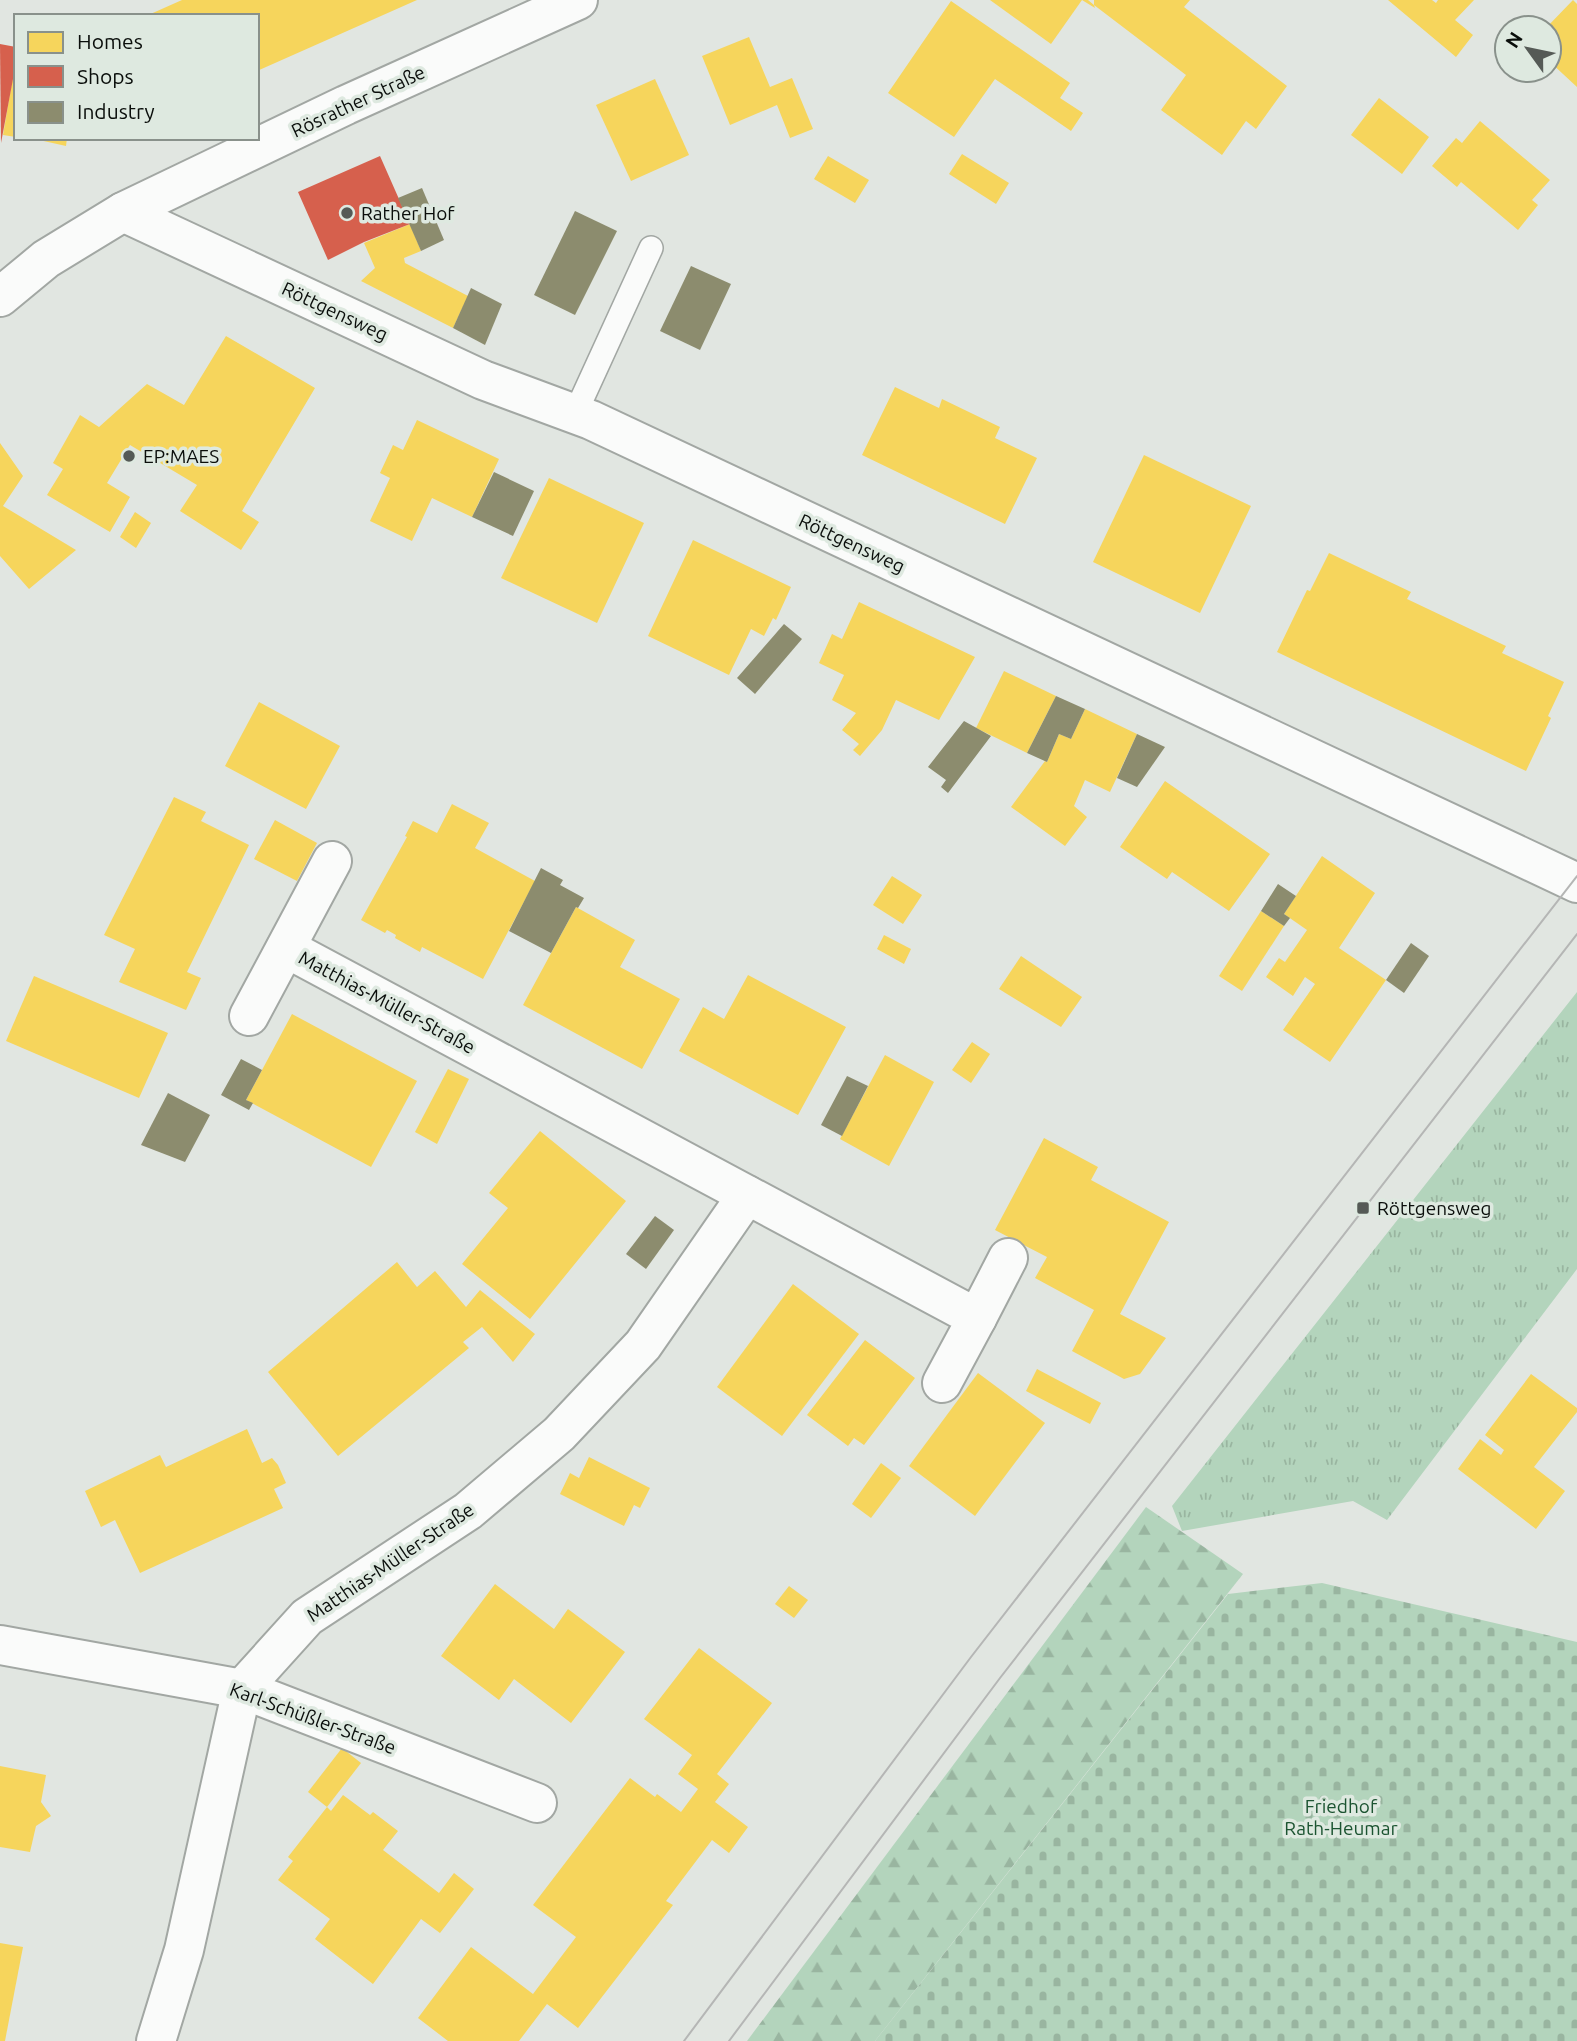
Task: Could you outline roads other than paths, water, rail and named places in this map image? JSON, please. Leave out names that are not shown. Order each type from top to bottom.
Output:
[{"type":"street","name":"Rösrather Straße","points":[[0,297],[46,259],[123,212],[346,105],[578,0]]},
{"type":"street","name":"Röttgensweg","points":[[123,212],[483,380],[575,414],[1577,883]]},
{"type":"street","name":"Matthias-Müller-Straße","points":[[249,1016],[332,861]]},
{"type":"street","name":"Matthias-Müller-Straße","points":[[286,948],[976,1318]]},
{"type":"street","name":"Matthias-Müller-Straße","points":[[156,2041],[184,1950],[242,1689],[307,1617],[468,1511],[559,1434],[643,1345],[747,1195]]},
{"type":"street","points":[[942,1383],[1008,1258]]},
{"type":"street","name":"Karl-Schüßler-Straße","points":[[0,1645],[242,1689],[537,1803]]},
{"type":"lane","points":[[575,414],[651,248]]},
{"type":"tram line","points":[[684,2041],[971,1657],[1577,876]]},
{"type":"tram line","points":[[729,2041],[1000,1678],[1577,934]]},
{"type":"place","name":"Rather Hof","points":[[347,213]]},
{"type":"place","name":"EP:MAES","points":[[129,456]]},
{"type":"place","name":"Röttgensweg","points":[[1363,1208]]},
{"type":"park label","name":"Friedhof Rath-Heumar","points":[[1341,1817]]}]
